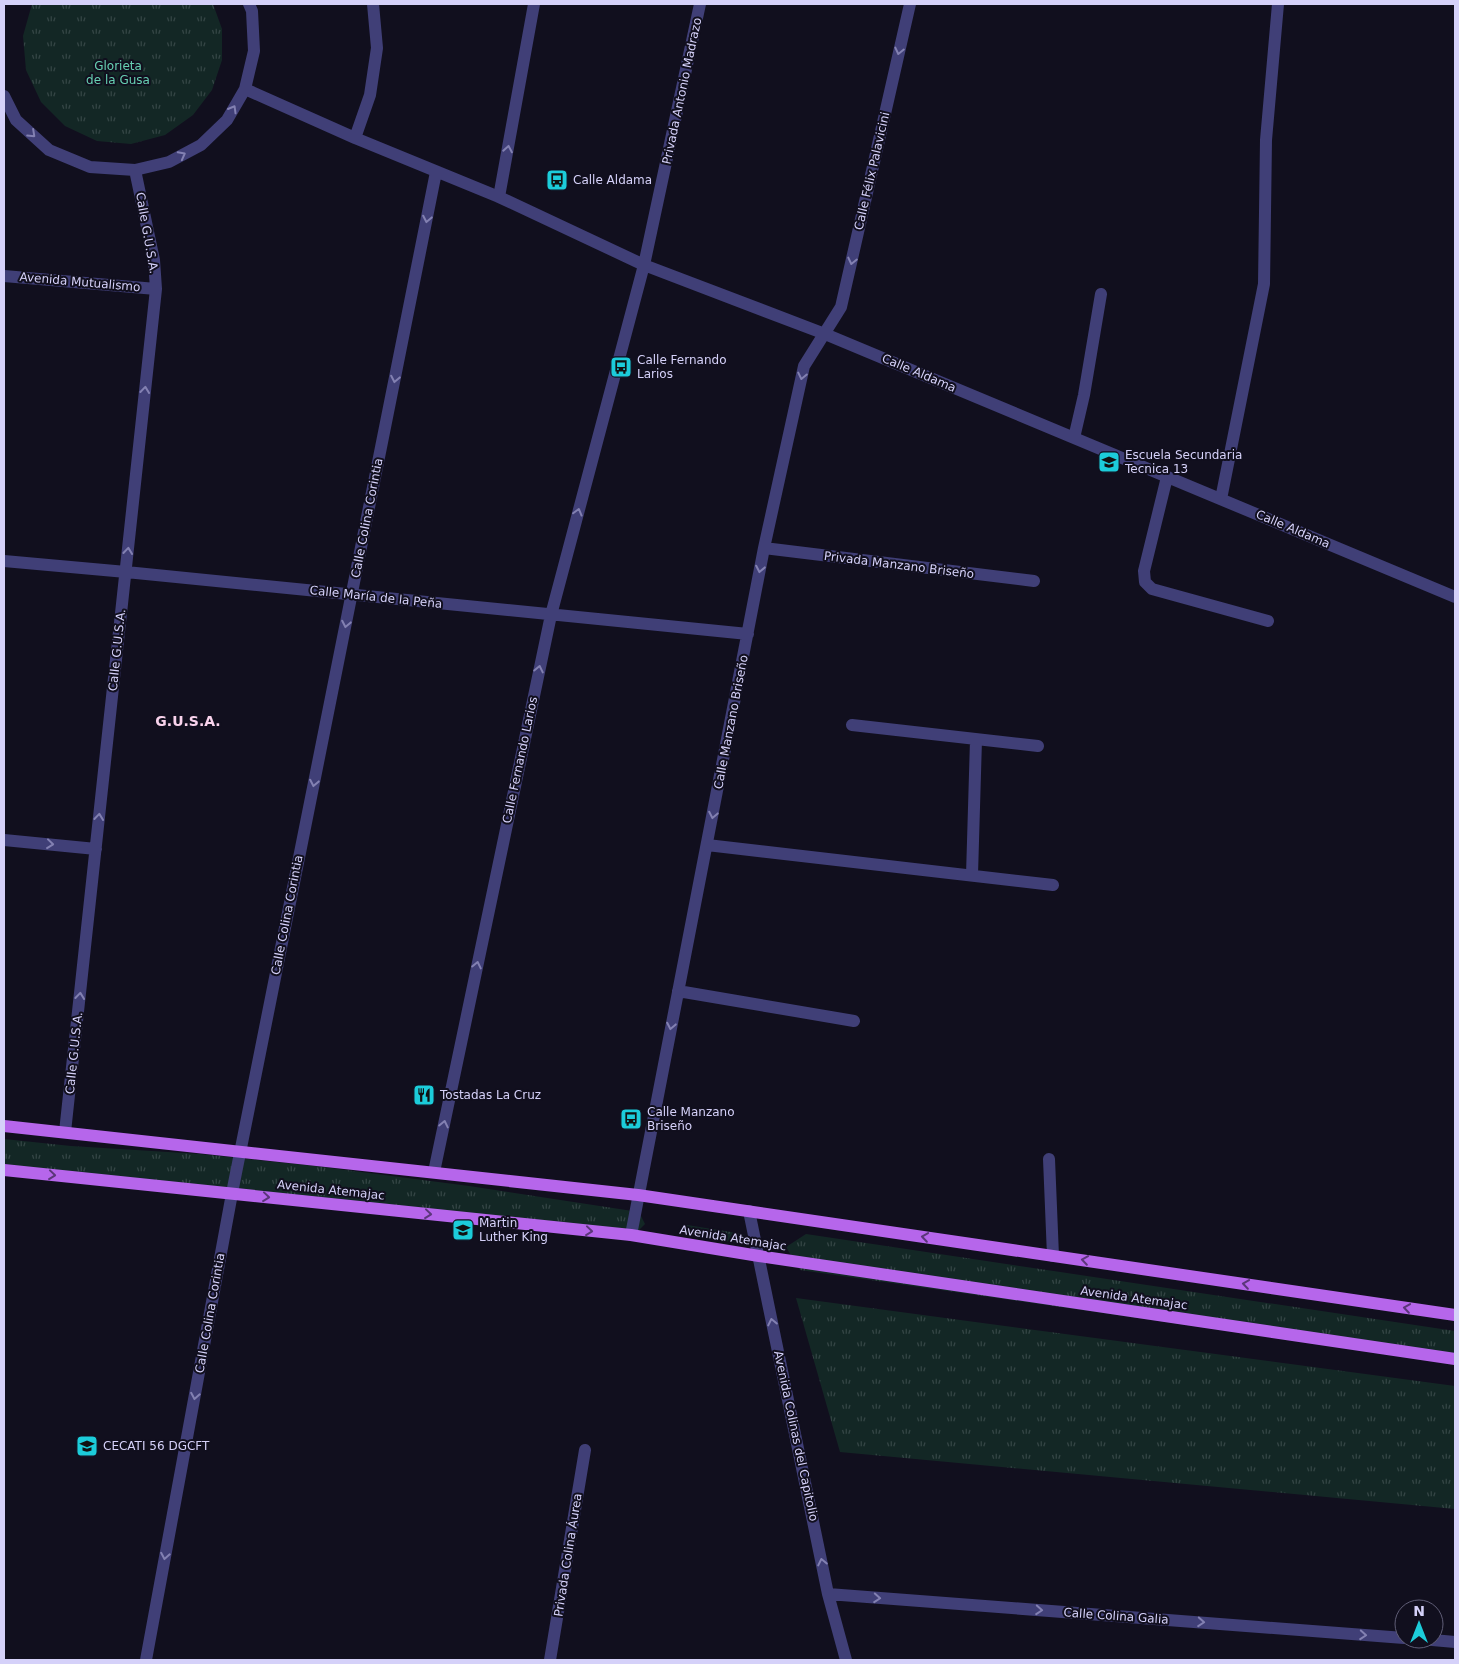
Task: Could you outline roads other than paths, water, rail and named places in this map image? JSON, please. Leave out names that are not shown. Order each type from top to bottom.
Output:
[{"type":"main road","points":[[4,1126],[240,1150],[638,1195],[1455,1315]]},
{"type":"main road","name":"Avenida Atemajac","points":[[4,1170],[631,1235],[758,1256],[1455,1359]]},
{"type":"street","points":[[4,96],[16,120],[49,150],[90,167],[135,170],[169,162],[201,145],[227,120],[245,89],[254,51],[252,11],[249,4]]},
{"type":"street","points":[[355,138],[370,95],[377,48],[373,4]]},
{"type":"street","points":[[499,198],[534,4]]},
{"type":"street","name":"Privada Antonio Madrazo","points":[[644,265],[700,4]]},
{"type":"street","name":"Calle Félix Palavicini","points":[[825,334],[842,307],[910,4]]},
{"type":"street","points":[[1221,499],[1264,284],[1266,140],[1278,4]]},
{"type":"street","name":"Calle Aldama","points":[[245,89],[355,138],[499,198],[644,265],[825,334],[1455,597]]},
{"type":"street","name":"Calle G.U.S.A.","points":[[66,1132],[156,289],[154,260],[135,170]]},
{"type":"street","name":"Calle Colina Corintia","points":[[146,1660],[240,1150],[436,172]]},
{"type":"street","name":"Calle Fernando Larios","points":[[434,1172],[551,614],[644,265]]},
{"type":"street","name":"Avenida Mutualismo","points":[[4,276],[156,289]]},
{"type":"street","points":[[1074,438],[1084,395],[1101,294]]},
{"type":"street","name":"Calle Manzano Briseño","points":[[631,1235],[764,548],[804,366],[825,334]]},
{"type":"street","points":[[1167,476],[1144,572],[1144,582],[1152,589],[1268,621]]},
{"type":"street","name":"Privada Manzano Briseño","points":[[764,548],[1034,581]]},
{"type":"street","name":"Calle María de la Peña","points":[[4,561],[748,634]]},
{"type":"street","points":[[852,725],[1038,746]]},
{"type":"street","points":[[972,876],[976,740]]},
{"type":"street","points":[[4,840],[96,849]]},
{"type":"street","points":[[707,845],[1053,885]]},
{"type":"street","points":[[678,991],[854,1021]]},
{"type":"street","points":[[1049,1159],[1053,1256]]},
{"type":"street","name":"Avenida Colinas del Capitolio","points":[[749,1211],[828,1594],[846,1660]]},
{"type":"street","name":"Privada Colina Áurea","points":[[550,1660],[585,1450]]},
{"type":"street","name":"Calle Colina Galia","points":[[828,1594],[1394,1637]]},
{"type":"place","name":"Calle Aldama","points":[[557,180]]},
{"type":"place","name":"Calle Fernando Larios","points":[[621,367]]},
{"type":"place","name":"Escuela Secundaria Tecnica 13","points":[[1109,462]]},
{"type":"place","name":"Tostadas La Cruz","points":[[424,1095]]},
{"type":"place","name":"Calle Manzano Briseño","points":[[631,1119]]},
{"type":"place","name":"Martin Luther King","points":[[463,1230]]},
{"type":"place","name":"CECATI 56 DGCFT","points":[[87,1446]]},
{"type":"district","name":"G.U.S.A.","points":[[188,721]]},
{"type":"park label","name":"Glorieta de la Gusa","points":[[118,73]]}]
